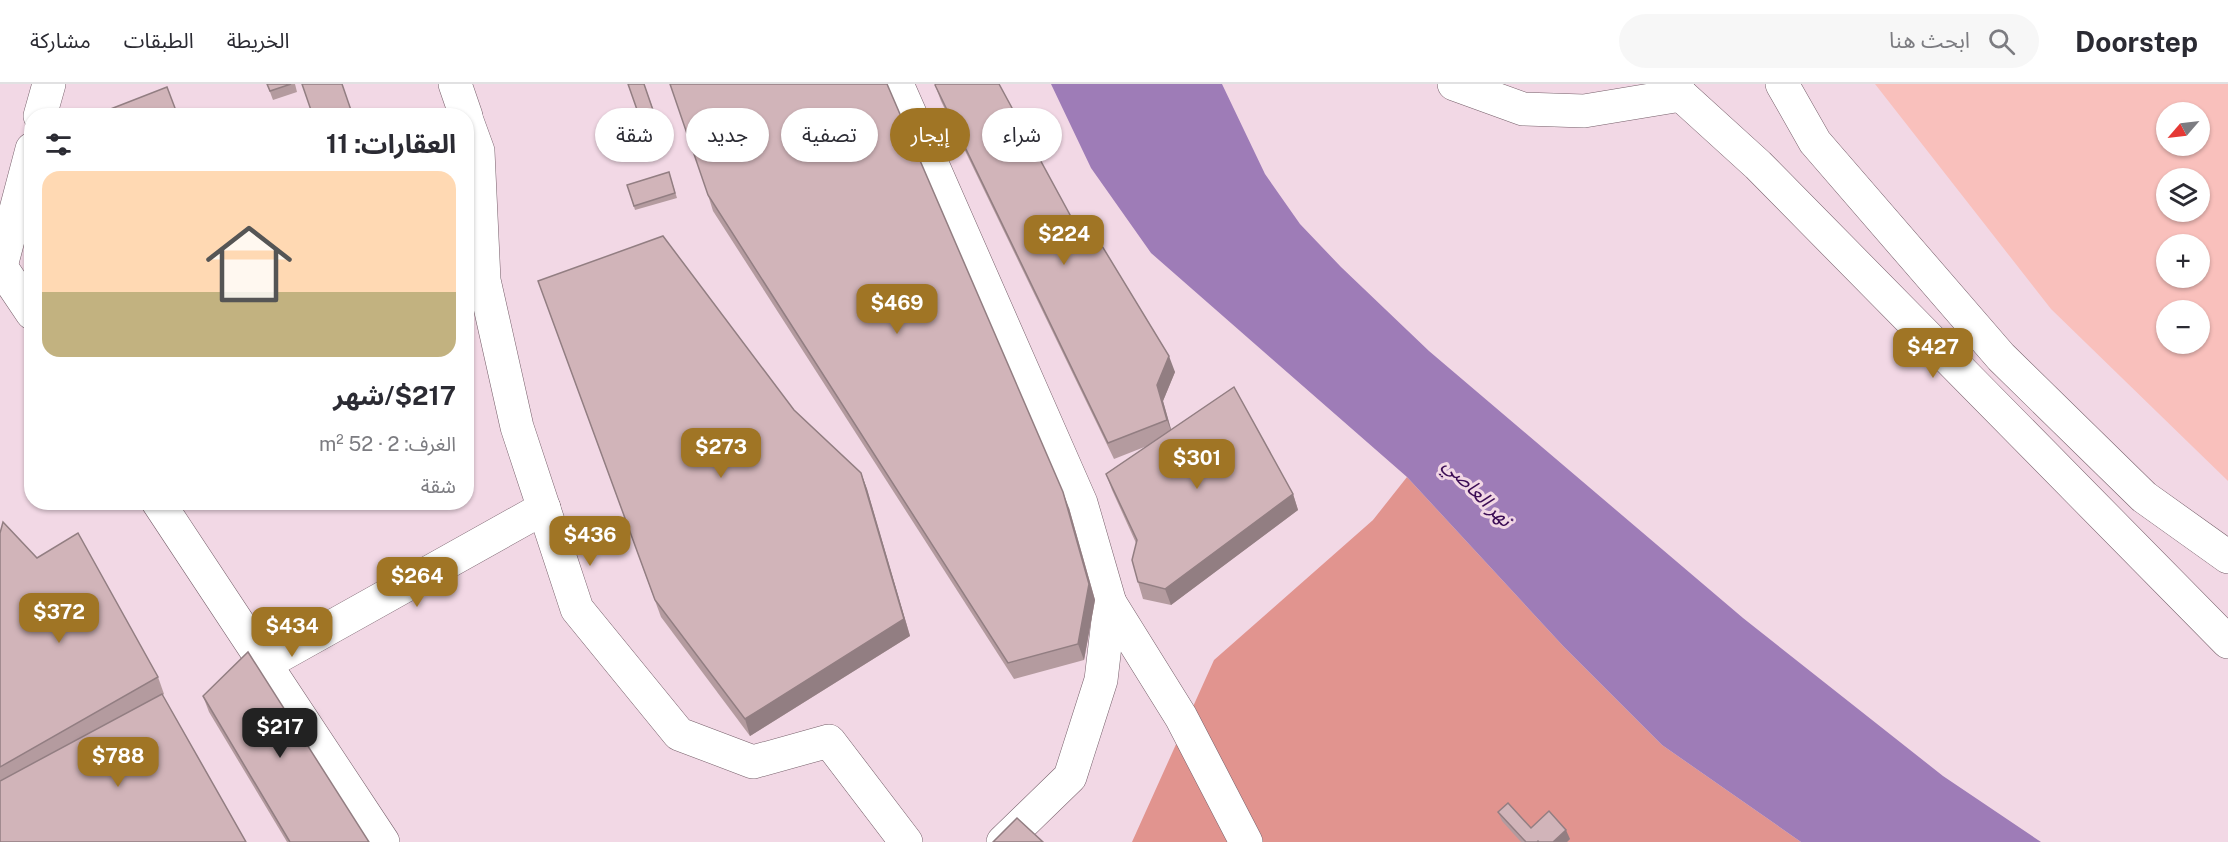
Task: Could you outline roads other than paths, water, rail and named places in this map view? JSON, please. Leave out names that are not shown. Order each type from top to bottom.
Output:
[{"type":"street","points":[[42,108],[48,84]]},
{"type":"street","points":[[455,84],[463,108]]},
{"type":"street","points":[[897,84],[1081,503],[1110,603],[1181,717],[1246,842]]},
{"type":"street","points":[[1454,84],[1523,109],[1584,111],[1673,89],[1758,165],[2228,642]]},
{"type":"street","points":[[1782,84],[1815,142],[2001,357],[2144,497],[2228,557]]},
{"type":"street","points":[[474,140],[478,151],[484,280],[517,427],[577,609],[679,734],[753,762],[829,741],[906,842]]},
{"type":"street","points":[[24,179],[0,268],[24,302]]},
{"type":"street","points":[[265,664],[543,508]]},
{"type":"street","points":[[163,510],[383,842]]},
{"type":"street","points":[[1004,842],[1070,777],[1101,680],[1110,603]]},
{"type":"water","name":"نهر العاصي","points":[[1051,84],[1222,84],[1265,174],[1300,224],[1341,267],[1429,351],[1743,618],[1943,776],[2041,842],[1801,842],[1662,745],[1564,647],[1407,477],[1151,253],[1091,168]]}]
